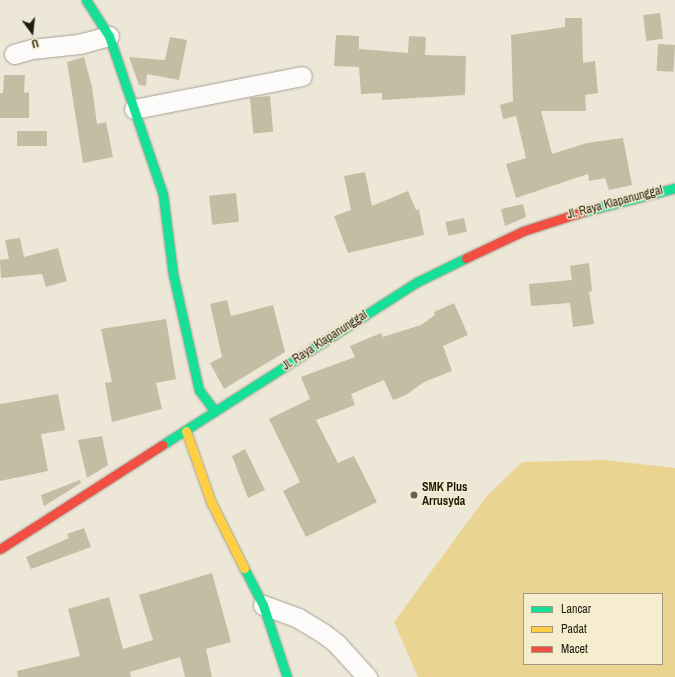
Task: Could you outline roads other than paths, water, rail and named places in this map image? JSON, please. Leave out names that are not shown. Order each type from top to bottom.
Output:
[{"type":"street","points":[[86,0],[108,36],[163,195],[173,274],[199,390],[215,411]]},
{"type":"street","points":[[14,54],[32,49],[79,44],[108,36]]},
{"type":"street","points":[[134,109],[302,76]]},
{"type":"street","name":"Jl. Raya Klapanunggal","points":[[0,549],[417,282],[523,231],[617,200],[675,188]]},
{"type":"street","points":[[186,430],[211,502],[263,605],[287,677]]},
{"type":"street","points":[[263,605],[298,618],[323,633],[342,648],[367,677]]},
{"type":"place","name":"SMK Plus Arrusyda","points":[[414,495]]}]
